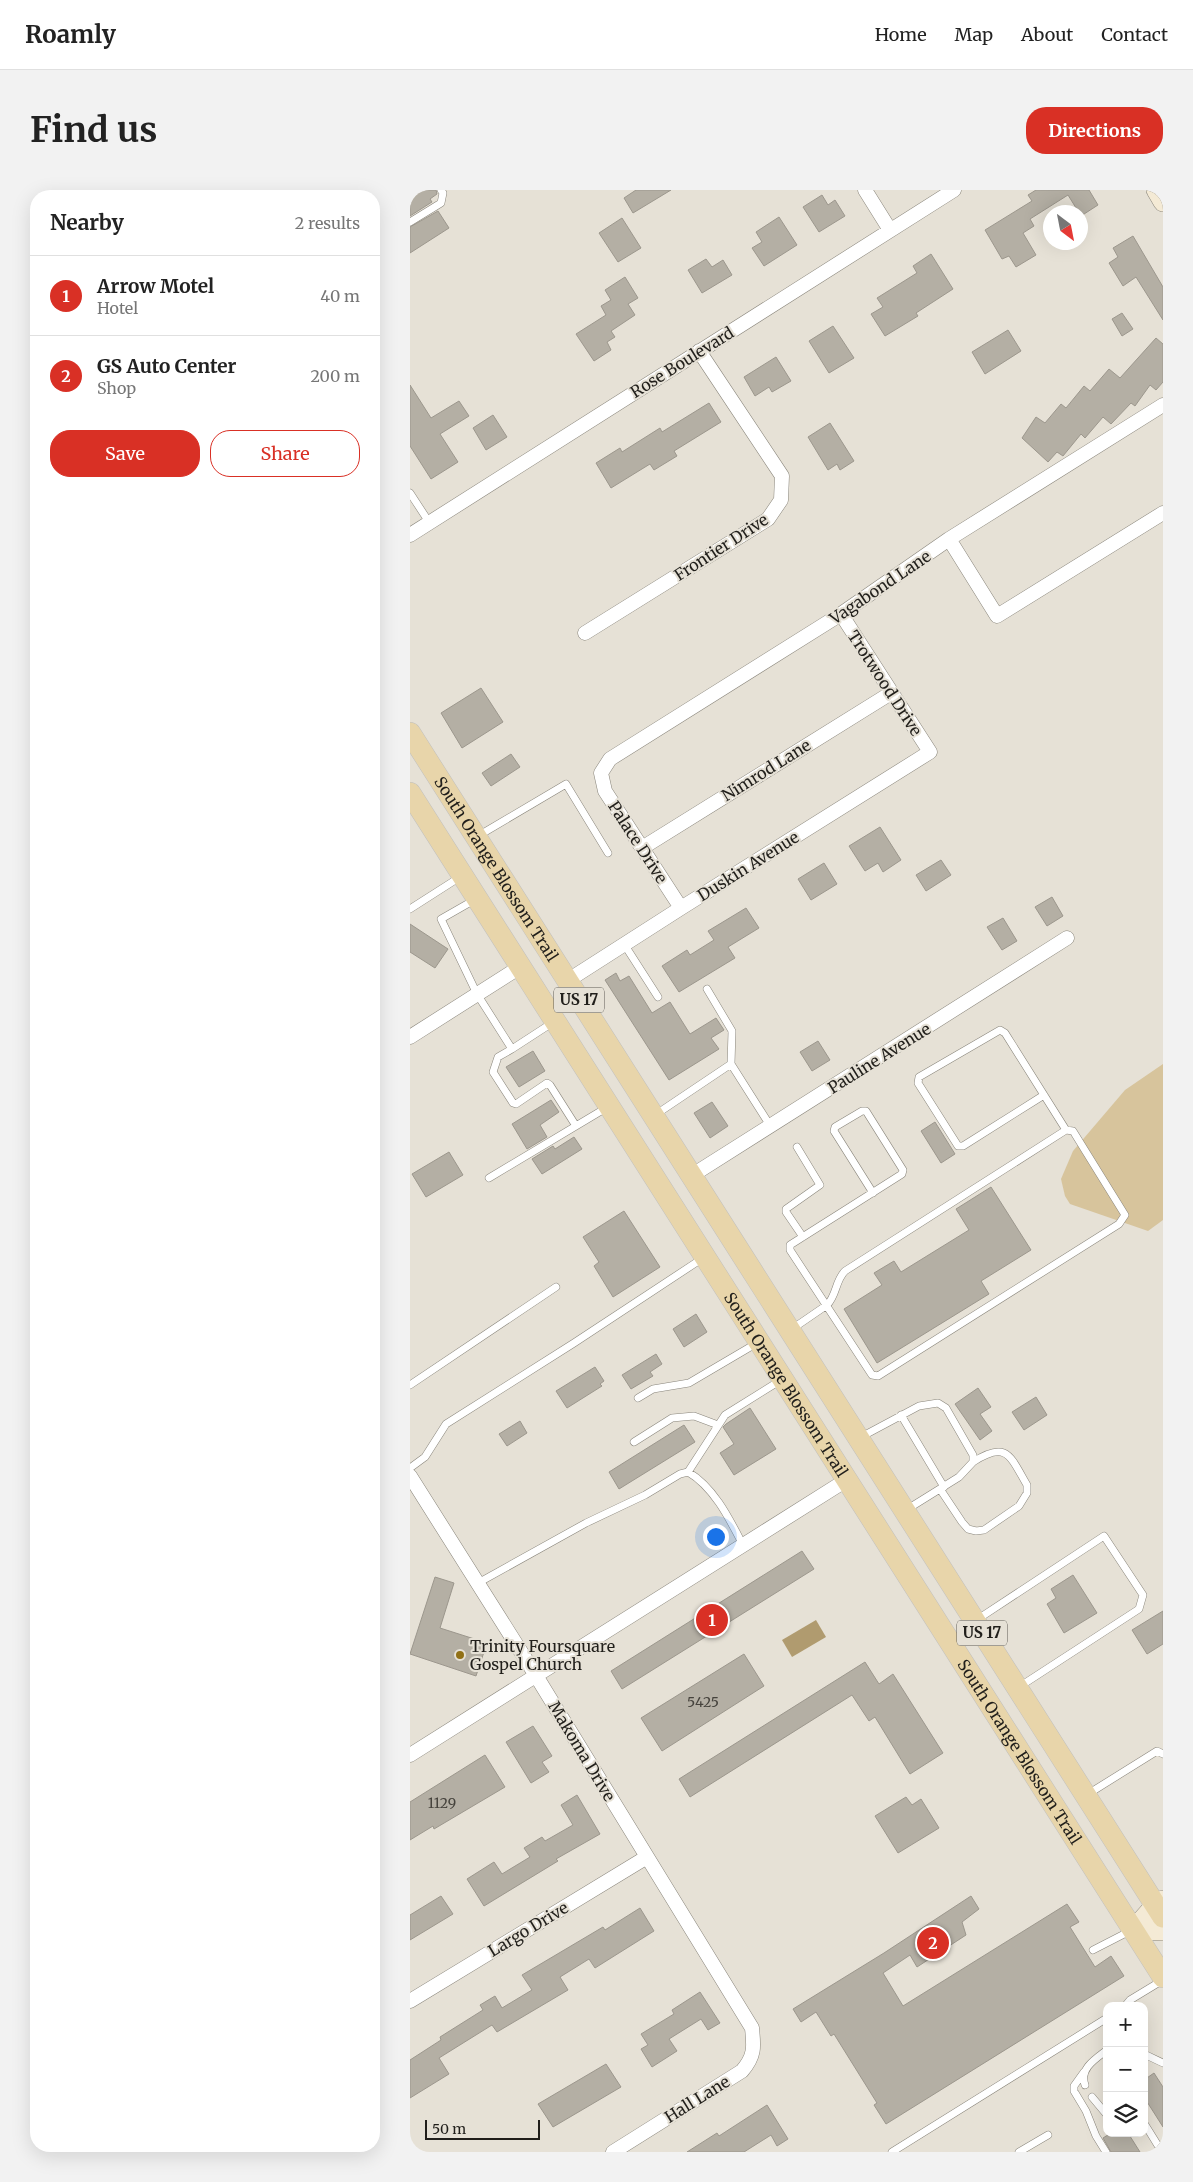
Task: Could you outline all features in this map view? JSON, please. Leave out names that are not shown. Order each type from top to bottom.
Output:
[{"type":"main road","points":[[1156,190],[1163,202]]},
{"type":"main road","name":"South Orange Blossom Trail","points":[[410,734],[1085,1795],[1160,1907]]},
{"type":"main road","name":"South Orange Blossom Trail","points":[[410,793],[848,1479],[1163,1978]]},
{"type":"main road","points":[[638,1152],[658,1166],[676,1175],[691,1176]]},
{"type":"main road","points":[[681,1219],[698,1218],[713,1224],[730,1238]]},
{"type":"main road","points":[[1133,1930],[1160,1907]]},
{"type":"main road","points":[[1133,1930],[1163,1931]]},
{"type":"street","points":[[865,190],[890,230]]},
{"type":"street","name":"Rose Boulevard","points":[[410,535],[954,190]]},
{"type":"street","name":"Frontier Drive","points":[[585,633],[768,519],[781,500],[782,476],[700,351]]},
{"type":"street","name":"Vagabond Lane","points":[[601,773],[610,759],[841,614],[949,539],[1163,404]]},
{"type":"street","points":[[949,539],[997,616],[1163,513]]},
{"type":"street","name":"Trotwood Drive","points":[[841,614],[930,752]]},
{"type":"street","name":"Nimrod Lane","points":[[642,848],[891,693]]},
{"type":"street","name":"Duskin Avenue","points":[[568,981],[680,908],[930,752]]},
{"type":"street","name":"Palace Drive","points":[[601,773],[605,791],[680,908]]},
{"type":"street","name":"Pauline Avenue","points":[[691,1176],[1066,938]]},
{"type":"street","points":[[410,1037],[520,967]]},
{"type":"street","name":"Makoma Drive","points":[[410,1476],[535,1674],[752,2028]]},
{"type":"street","points":[[410,1755],[535,1674],[848,1479]]},
{"type":"street","name":"Largo Drive","points":[[410,2001],[646,1856]]},
{"type":"street","name":"Hall Lane","points":[[613,2152],[742,2071],[751,2060],[754,2043],[752,2028]]},
{"type":"lane","points":[[410,222],[441,203],[443,192],[441,190]]},
{"type":"lane","points":[[410,493],[429,522]]},
{"type":"lane","points":[[476,838],[566,784],[608,853]]},
{"type":"lane","points":[[410,909],[462,876]]},
{"type":"lane","points":[[477,899],[441,919],[477,994],[512,1049]]},
{"type":"lane","points":[[624,944],[658,997]]},
{"type":"lane","points":[[707,989],[732,1031],[731,1064],[771,1127]]},
{"type":"lane","points":[[555,1021],[498,1057],[493,1072],[513,1103],[516,1104],[547,1083],[550,1084],[576,1126]]},
{"type":"lane","points":[[1044,1095],[963,1146],[958,1146],[918,1083],[919,1077],[1000,1030],[1005,1033],[1044,1095],[1066,1130]]},
{"type":"lane","points":[[653,1116],[731,1064]]},
{"type":"lane","points":[[489,1178],[609,1106]]},
{"type":"lane","points":[[790,1331],[826,1304],[835,1295],[839,1277],[844,1272],[1066,1130],[1073,1131],[1125,1214],[1119,1224],[878,1376],[872,1375],[826,1304],[790,1250],[790,1245],[873,1193],[902,1174],[903,1170],[866,1111],[862,1111],[835,1127],[834,1131],[873,1193]]},
{"type":"lane","points":[[797,1147],[820,1184],[786,1209],[786,1212],[803,1237]]},
{"type":"lane","points":[[410,1468],[425,1457],[446,1424],[705,1257]]},
{"type":"lane","points":[[410,1385],[556,1287]]},
{"type":"lane","points":[[638,1398],[653,1389],[689,1383],[759,1341]]},
{"type":"lane","points":[[688,1472],[725,1416],[783,1378]]},
{"type":"lane","points":[[858,1439],[919,1406],[938,1403],[946,1408],[973,1455],[973,1462]]},
{"type":"lane","points":[[901,1415],[942,1488],[968,1529],[984,1530],[1020,1506],[1025,1500],[1027,1485],[1010,1457],[996,1451],[988,1453],[973,1462],[959,1478],[942,1488],[904,1511]]},
{"type":"lane","points":[[634,1442],[672,1418],[694,1416],[718,1426]]},
{"type":"lane","points":[[478,1583],[586,1522],[645,1495],[680,1474],[688,1472],[696,1476],[711,1493],[743,1545]]},
{"type":"lane","points":[[974,1621],[1104,1536],[1143,1595],[1139,1609],[1017,1688]]},
{"type":"lane","points":[[1085,1795],[1157,1751],[1163,1754]]},
{"type":"lane","points":[[1093,1950],[1133,1930]]},
{"type":"lane","points":[[1128,2002],[1163,1978]]},
{"type":"lane","points":[[892,2152],[1103,2020]]},
{"type":"lane","points":[[1103,2053],[1090,2062],[1074,2086],[1074,2091],[1086,2110],[1096,2136],[1106,2152]]},
{"type":"lane","points":[[1148,2056],[1163,2063]]},
{"type":"lane","points":[[1084,2072],[1083,2080],[1085,2086]]},
{"type":"lane","points":[[1092,2097],[1103,2110]]},
{"type":"lane","points":[[1148,2130],[1162,2152]]},
{"type":"lane","points":[[1020,2152],[1048,2135]]},
{"type":"shaded area","points":[[1163,1064],[1163,1220],[1148,1231],[1070,1204],[1065,1196],[1061,1179],[1073,1151],[1125,1090]]},
{"type":"shaded area","points":[[816,1620],[826,1637],[792,1657],[782,1640]]},
{"type":"building","points":[[410,190],[436,190],[437,194],[430,199],[432,202],[410,216]]},
{"type":"building","points":[[636,190],[671,190],[633,213],[624,198]]},
{"type":"building","points":[[1036,190],[1089,190],[1098,205],[1088,211],[1088,205],[1074,205],[1068,195],[1052,205],[1043,205],[1043,211],[1030,219],[1034,226],[1023,233],[1036,255],[1016,267],[1009,256],[1002,259],[985,230],[1032,201],[1028,195]]},
{"type":"building","points":[[822,195],[828,205],[835,200],[845,216],[819,232],[803,207]]},
{"type":"building","points":[[438,211],[449,228],[410,253],[410,227]]},
{"type":"building","points":[[779,217],[797,245],[764,266],[752,248],[762,242],[756,232]]},
{"type":"building","points":[[622,218],[641,248],[618,262],[599,233]]},
{"type":"building","points":[[1133,236],[1163,287],[1163,320],[1136,277],[1123,286],[1109,263],[1118,257],[1113,248]]},
{"type":"building","points":[[931,254],[953,289],[916,313],[918,316],[885,336],[871,314],[883,307],[877,298],[917,273],[913,266]]},
{"type":"building","points":[[706,259],[712,267],[723,260],[732,275],[702,293],[688,270]]},
{"type":"building","points":[[625,277],[638,298],[628,304],[635,315],[611,331],[615,337],[607,342],[611,350],[594,361],[576,334],[606,315],[601,306],[611,300],[605,290]]},
{"type":"building","points":[[1122,313],[1133,329],[1122,336],[1112,319]]},
{"type":"building","points":[[833,326],[854,358],[829,373],[809,341]]},
{"type":"building","points":[[1008,330],[1021,351],[985,374],[972,352]]},
{"type":"building","points":[[1156,338],[1163,344],[1163,382],[1156,390],[1150,385],[1135,406],[1131,403],[1111,424],[1103,417],[1085,438],[1081,434],[1063,456],[1057,452],[1048,462],[1022,438],[1036,417],[1045,423],[1061,404],[1066,408],[1084,386],[1090,391],[1109,369],[1120,378]]},
{"type":"building","points":[[776,357],[791,381],[772,392],[769,387],[755,396],[744,377]]},
{"type":"building","points":[[410,385],[431,418],[459,401],[469,416],[440,434],[458,462],[431,479],[410,446]]},
{"type":"building","points":[[709,403],[721,422],[674,451],[677,456],[654,470],[650,464],[611,488],[596,463],[620,448],[622,452],[660,428],[662,432]]},
{"type":"building","points":[[493,415],[507,437],[486,450],[473,428]]},
{"type":"building","points":[[830,423],[854,461],[840,470],[837,464],[828,470],[808,437]]},
{"type":"building","points":[[481,688],[503,722],[462,748],[441,713]]},
{"type":"building","points":[[511,754],[520,767],[491,786],[482,773]]},
{"type":"building","points":[[880,827],[901,860],[883,872],[878,863],[865,871],[849,846]]},
{"type":"building","points":[[941,860],[951,875],[926,891],[916,875]]},
{"type":"building","points":[[824,863],[837,884],[811,900],[798,879]]},
{"type":"building","points":[[1052,897],[1063,916],[1047,926],[1035,907]]},
{"type":"building","points":[[746,908],[759,928],[728,947],[735,958],[679,992],[662,966],[687,950],[690,955],[714,940],[708,931]]},
{"type":"building","points":[[1003,918],[1017,941],[1002,950],[987,927]]},
{"type":"building","points":[[410,924],[448,949],[435,968],[410,952]]},
{"type":"building","points":[[616,973],[620,981],[629,976],[652,1013],[670,1002],[690,1034],[716,1018],[724,1030],[711,1038],[719,1049],[669,1080],[605,980]]},
{"type":"building","points":[[818,1041],[830,1060],[812,1071],[800,1052]]},
{"type":"building","points":[[533,1051],[545,1071],[519,1087],[506,1067]]},
{"type":"building","points":[[551,1100],[559,1112],[540,1125],[547,1137],[527,1149],[512,1124]]},
{"type":"building","points":[[712,1102],[728,1126],[710,1138],[694,1113]]},
{"type":"building","points":[[935,1122],[955,1154],[941,1163],[921,1131]]},
{"type":"building","points":[[574,1137],[582,1149],[542,1174],[532,1159],[553,1146],[555,1149]]},
{"type":"building","points":[[449,1152],[463,1175],[426,1197],[412,1174]]},
{"type":"building","points":[[991,1187],[1031,1250],[981,1281],[989,1294],[877,1363],[844,1309],[882,1285],[874,1273],[894,1261],[901,1272],[969,1230],[956,1209]]},
{"type":"building","points":[[624,1211],[660,1267],[613,1297],[594,1266],[599,1262],[583,1237]]},
{"type":"building","points":[[696,1314],[707,1332],[684,1347],[673,1329]]},
{"type":"building","points":[[656,1354],[662,1364],[650,1372],[653,1376],[631,1389],[622,1375]]},
{"type":"building","points":[[595,1367],[604,1381],[600,1384],[602,1386],[567,1408],[556,1391]]},
{"type":"building","points":[[978,1388],[991,1407],[980,1414],[992,1431],[980,1440],[955,1404]]},
{"type":"building","points":[[1036,1397],[1047,1415],[1024,1430],[1012,1412]]},
{"type":"building","points":[[750,1408],[776,1449],[734,1475],[720,1453],[734,1444],[723,1427]]},
{"type":"building","points":[[520,1421],[527,1433],[507,1446],[499,1434]]},
{"type":"building","points":[[684,1425],[695,1442],[619,1489],[609,1472]]},
{"type":"building","points":[[802,1551],[814,1569],[622,1689],[611,1671]]},
{"type":"building","points":[[1073,1575],[1097,1613],[1064,1633],[1047,1604],[1056,1598],[1051,1589]]},
{"type":"building","points":[[435,1577],[454,1583],[440,1628],[487,1643],[476,1676],[410,1654]]},
{"type":"building","points":[[1163,1611],[1163,1644],[1147,1654],[1132,1630]]},
{"type":"building","points":[[744,1654],[764,1686],[662,1751],[641,1718]]},
{"type":"building","points":[[865,1662],[879,1684],[893,1674],[943,1753],[910,1774],[875,1717],[869,1721],[852,1695],[690,1797],[679,1779]]},
{"type":"building","points":[[533,1726],[552,1756],[542,1762],[549,1772],[531,1783],[506,1742]]},
{"type":"building","points":[[485,1755],[505,1787],[434,1829],[433,1826],[410,1840],[410,1802]]},
{"type":"building","points":[[577,1795],[600,1834],[556,1859],[558,1861],[484,1906],[467,1879],[494,1862],[502,1874],[530,1857],[524,1848],[542,1837],[545,1841],[573,1825],[561,1805]]},
{"type":"building","points":[[906,1797],[912,1805],[921,1799],[939,1828],[898,1853],[875,1816]]},
{"type":"building","points":[[441,1896],[453,1914],[410,1940],[410,1915]]},
{"type":"building","points":[[971,1896],[979,1909],[962,1922],[966,1935],[917,1967],[910,1955],[883,1973],[903,2006],[1067,1904],[1079,1922],[1070,1927],[1095,1967],[1111,1956],[1124,1976],[886,2124],[874,2105],[877,2103],[834,2034],[831,2036],[816,2012],[801,2022],[793,2009]]},
{"type":"building","points":[[640,1908],[654,1931],[595,1968],[589,1959],[560,1977],[568,1990],[497,2032],[492,2025],[439,2058],[449,2074],[410,2098],[410,2060],[441,2040],[440,2037],[483,2010],[480,2005],[495,1996],[502,2008],[532,1990],[522,1975],[603,1927],[605,1930]]},
{"type":"building","points":[[700,1992],[720,2023],[708,2030],[701,2019],[669,2039],[677,2051],[652,2067],[641,2049],[648,2045],[641,2034],[674,2014],[672,2010]]},
{"type":"building","points":[[606,2064],[621,2087],[553,2127],[538,2104]]},
{"type":"building","points":[[1154,2073],[1163,2087],[1163,2127],[1148,2103],[1148,2077]]},
{"type":"building","points":[[767,2105],[788,2139],[777,2146],[771,2135],[744,2152],[687,2152],[717,2133],[719,2136]]},
{"type":"building","points":[[1131,2137],[1140,2152],[1111,2152],[1103,2138]]},
{"type":"place","name":"Arrow Motel","points":[[712,1620]]},
{"type":"place","name":"Trinity Foursquare Gospel Church","points":[[460,1655]]},
{"type":"place","name":"GS Auto Center","points":[[933,1943]]}]
